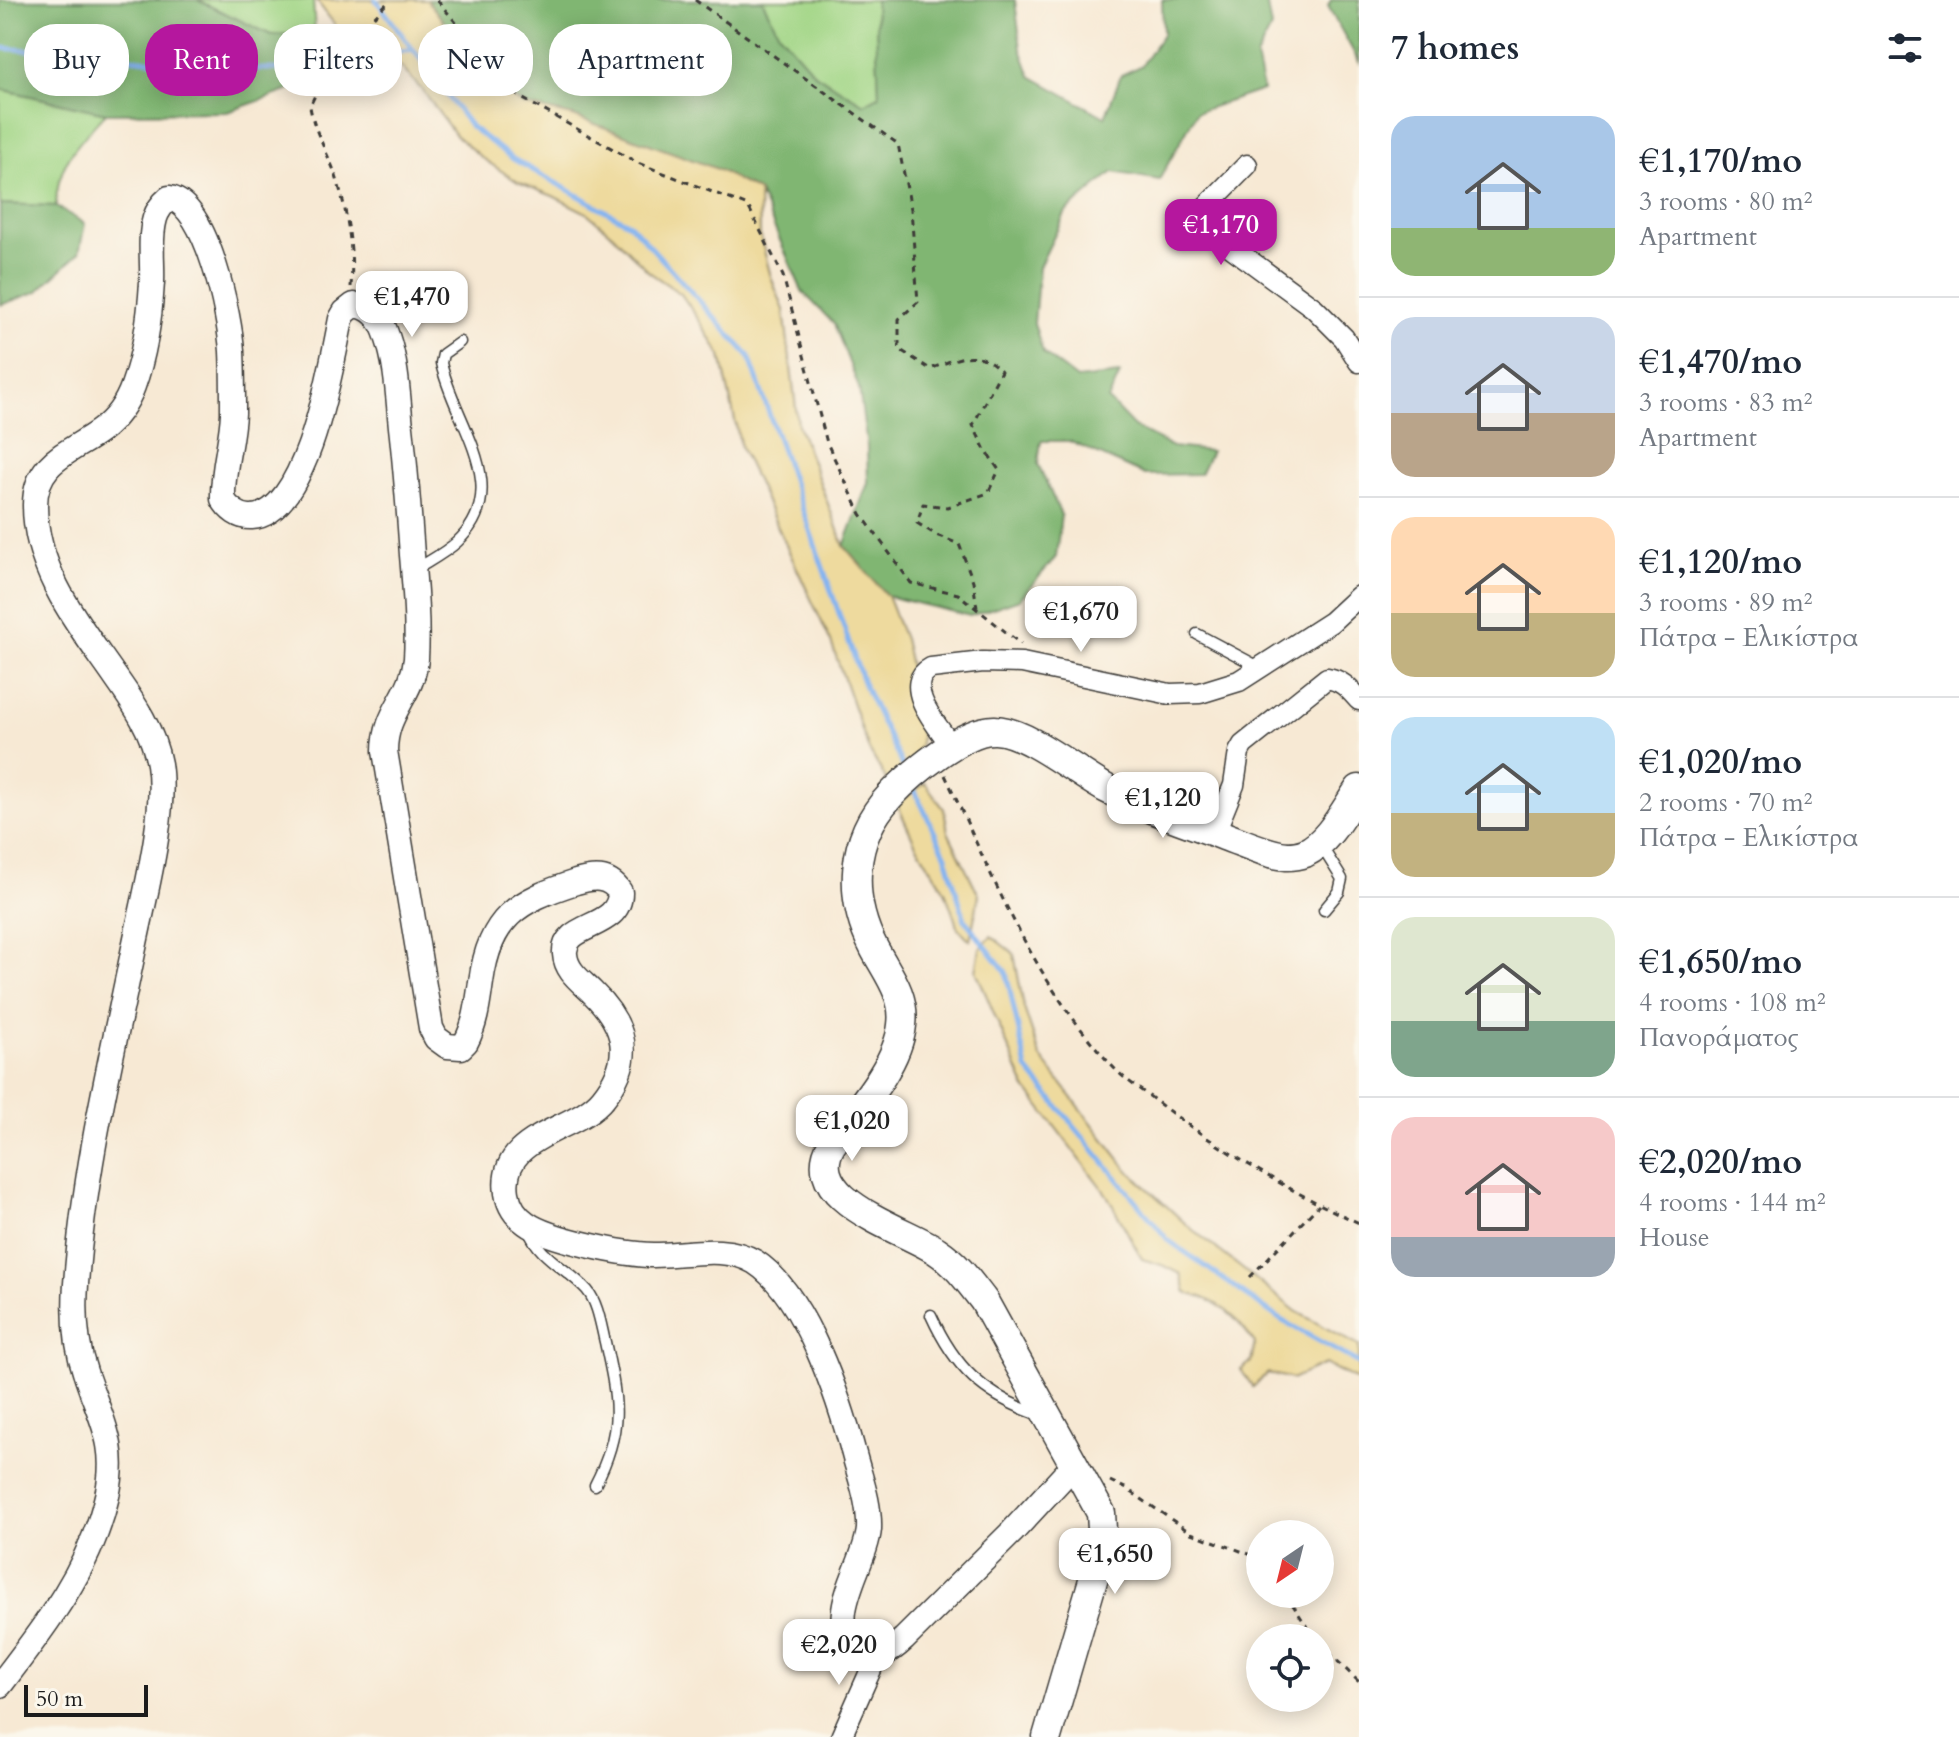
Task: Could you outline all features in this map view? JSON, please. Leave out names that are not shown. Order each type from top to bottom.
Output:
[{"type":"main road","points":[[1047,1737],[1103,1546],[1101,1513],[984,1301],[953,1263],[918,1239],[874,1219],[846,1201],[830,1178],[825,1164],[832,1144],[892,1058],[903,1024],[902,1005],[895,983],[865,929],[856,887],[863,839],[889,797],[936,758],[984,731],[1008,732],[1106,788],[1215,832],[1287,856],[1308,852],[1319,842],[1359,789]]},
{"type":"street","points":[[1247,165],[1199,214],[1197,222],[1314,308],[1344,338],[1359,362]]},
{"type":"street","points":[[0,1685],[66,1595],[98,1527],[108,1494],[112,1457],[104,1421],[84,1371],[76,1336],[77,1280],[96,1131],[150,871],[161,794],[155,745],[139,711],[65,604],[44,561],[36,529],[35,499],[40,478],[50,464],[109,423],[133,388],[145,345],[152,285],[153,224],[160,207],[169,198],[180,202],[202,231],[214,264],[232,348],[233,416],[223,499],[236,513],[247,518],[267,513],[296,477],[315,437],[341,319],[350,307],[361,305],[369,309],[377,316],[387,336],[405,455],[417,619],[415,663],[405,696],[389,720],[385,751],[424,993],[436,1038],[454,1048],[466,1042],[476,1016],[483,967],[492,938],[511,913],[525,901],[539,894],[599,878],[612,883],[620,892],[617,909],[573,936],[566,943],[565,953],[573,974],[616,1018],[624,1051],[617,1076],[592,1111],[531,1143],[514,1159],[507,1177],[507,1192],[515,1213],[539,1231],[626,1253],[722,1252],[753,1260],[769,1273],[797,1308],[824,1365],[851,1441],[869,1521],[867,1544],[844,1603],[843,1620],[845,1631],[853,1643],[867,1653],[877,1656],[890,1651],[913,1631],[1074,1465]]},
{"type":"street","points":[[936,758],[919,682],[926,671],[983,662],[1022,663],[1170,694],[1200,693],[1231,686],[1331,622],[1359,596]]},
{"type":"street","points":[[1215,832],[1234,785],[1239,752],[1249,739],[1283,716],[1327,678],[1345,684],[1359,700]]},
{"type":"street","points":[[841,1737],[877,1656]]},
{"type":"lane","points":[[413,572],[455,544],[467,531],[483,496],[481,469],[441,363],[443,354],[460,342]]},
{"type":"lane","points":[[1197,634],[1259,667]]},
{"type":"lane","points":[[1319,842],[1342,879],[1339,892],[1324,910]]},
{"type":"lane","points":[[526,1224],[537,1247],[590,1293],[603,1336],[615,1388],[617,1413],[614,1438],[595,1485]]},
{"type":"lane","points":[[931,1315],[941,1336],[966,1372],[983,1388],[1004,1401],[1048,1418]]},
{"type":"path","points":[[350,307],[352,276],[347,221],[336,177],[310,106],[316,93],[346,64],[352,40],[390,0]]},
{"type":"path","points":[[437,0],[518,96],[638,163],[748,206],[783,276],[827,443],[861,514],[911,583],[958,594],[1051,669]]},
{"type":"path","points":[[695,0],[898,144],[911,209],[918,302],[899,319],[899,349],[930,369],[965,355],[990,359],[1001,371],[973,425],[999,470],[988,493],[948,507],[923,504],[917,523],[959,544],[973,581],[977,608]]},
{"type":"path","points":[[936,758],[1011,919],[1055,994],[1115,1070],[1195,1131],[1319,1205],[1359,1223]]},
{"type":"path","points":[[1250,1277],[1319,1205]]},
{"type":"path","points":[[1074,1465],[1127,1489],[1191,1533],[1246,1553]]},
{"type":"path","points":[[1334,1658],[1359,1682]]},
{"type":"green space","points":[[0,0],[197,0],[248,24],[145,24],[145,96],[258,96],[258,29],[274,35],[274,96],[227,112],[106,113],[31,96],[129,96],[129,24],[24,24],[24,94],[0,89]]},
{"type":"green space","points":[[197,0],[313,0],[314,24],[274,24],[274,35],[271,35],[258,29],[258,24],[248,24]]},
{"type":"green space","points":[[427,0],[762,0],[779,33],[815,74],[864,104],[879,96],[875,0],[1015,0],[1021,49],[1031,76],[1105,117],[1121,75],[1141,66],[1163,34],[1162,0],[1266,0],[1271,28],[1256,57],[1263,90],[1197,112],[1159,180],[1113,172],[1066,212],[1039,267],[1034,323],[1043,353],[1077,379],[1120,374],[1108,400],[1134,427],[1172,447],[1211,451],[1200,474],[1145,475],[1069,441],[1041,441],[1038,464],[1061,515],[1056,557],[1020,599],[970,616],[887,596],[844,546],[868,483],[859,388],[834,324],[802,291],[759,192],[717,169],[573,116],[523,105],[510,96],[533,96],[533,24],[446,24]]},
{"type":"green space","points":[[762,0],[875,0],[879,96],[864,104],[815,74],[779,33]]},
{"type":"green space","points":[[1331,0],[1359,0],[1359,62],[1328,6]]},
{"type":"green space","points":[[0,89],[106,113],[64,166],[56,206],[0,204]]},
{"type":"green space","points":[[0,204],[56,206],[85,224],[79,253],[37,292],[0,305]]},
{"type":"sand","points":[[316,0],[427,0],[446,24],[418,24],[418,86],[402,68],[402,24],[334,24]]},
{"type":"sand","points":[[427,96],[510,96],[523,105],[573,116],[717,169],[759,192],[760,235],[784,310],[798,425],[844,546],[887,596],[904,639],[915,688],[921,737],[916,763],[889,784],[869,750],[831,642],[741,448],[721,356],[701,323],[681,294],[649,272],[587,213],[518,182],[455,135]]},
{"type":"sand","points":[[925,783],[944,809],[948,832],[979,895],[970,940],[958,928],[945,891],[915,843],[897,804]]},
{"type":"sand","points":[[991,936],[1014,954],[1024,1008],[1040,1056],[1129,1171],[1188,1226],[1297,1312],[1359,1346],[1359,1381],[1325,1364],[1292,1379],[1268,1373],[1253,1387],[1241,1370],[1251,1362],[1255,1343],[1240,1325],[1217,1304],[1186,1293],[1181,1274],[1142,1259],[1107,1195],[1025,1087],[976,971],[980,949]]},
{"type":"waterway","points":[[376,0],[471,127],[513,159],[631,225],[749,356],[864,685],[905,771]]},
{"type":"waterway","points":[[0,48],[123,57],[209,68],[323,70],[413,49]]},
{"type":"waterway","points":[[913,787],[946,856],[965,920],[1006,972],[1027,1069],[1168,1240],[1281,1320],[1359,1363]]}]
